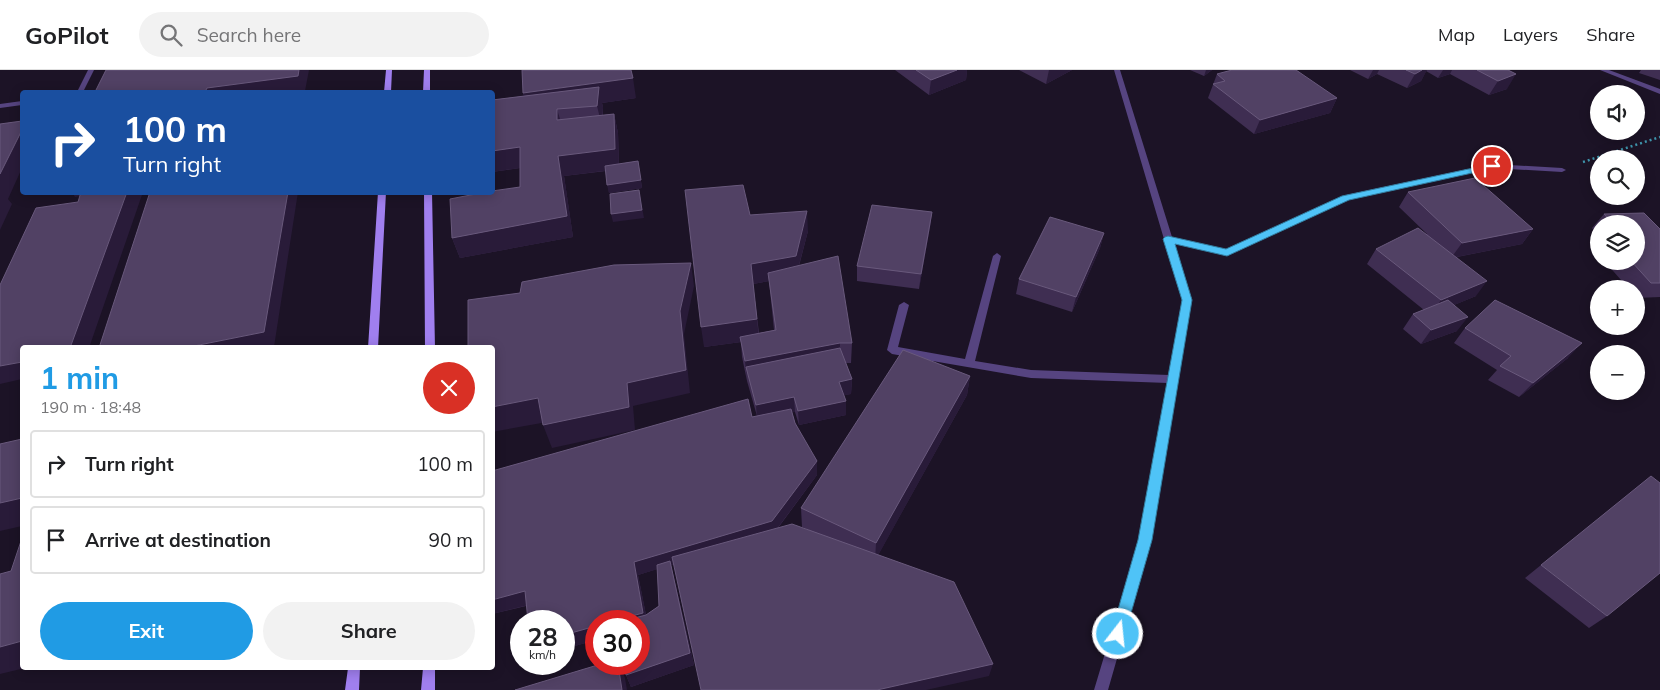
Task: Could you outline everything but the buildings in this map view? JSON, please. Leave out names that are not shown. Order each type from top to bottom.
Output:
[{"type":"main road","points":[[388,90],[389,70]]},
{"type":"main road","points":[[427,70],[427,90]]},
{"type":"main road","points":[[373,345],[382,195]]},
{"type":"main road","points":[[428,195],[430,345]]},
{"type":"main road","points":[[352,690],[354,670]]},
{"type":"main road","points":[[428,690],[429,670]]},
{"type":"street","points":[[81,90],[91,70]]},
{"type":"street","points":[[1101,690],[1145,540],[1187,300],[1117,70]]},
{"type":"street","points":[[1604,70],[1660,92]]},
{"type":"street","points":[[0,106],[20,103]]},
{"type":"street","points":[[1168,239],[1227,253],[1346,198],[1492,166],[1562,170]]},
{"type":"street","points":[[969,363],[997,256]]},
{"type":"street","points":[[904,305],[892,350],[1031,374],[1173,379]]},
{"type":"path","points":[[1562,170],[1660,137]]},
{"type":"route","points":[[1118,634],[1145,540],[1187,300],[1168,239],[1227,253],[1346,198],[1492,166]]}]
